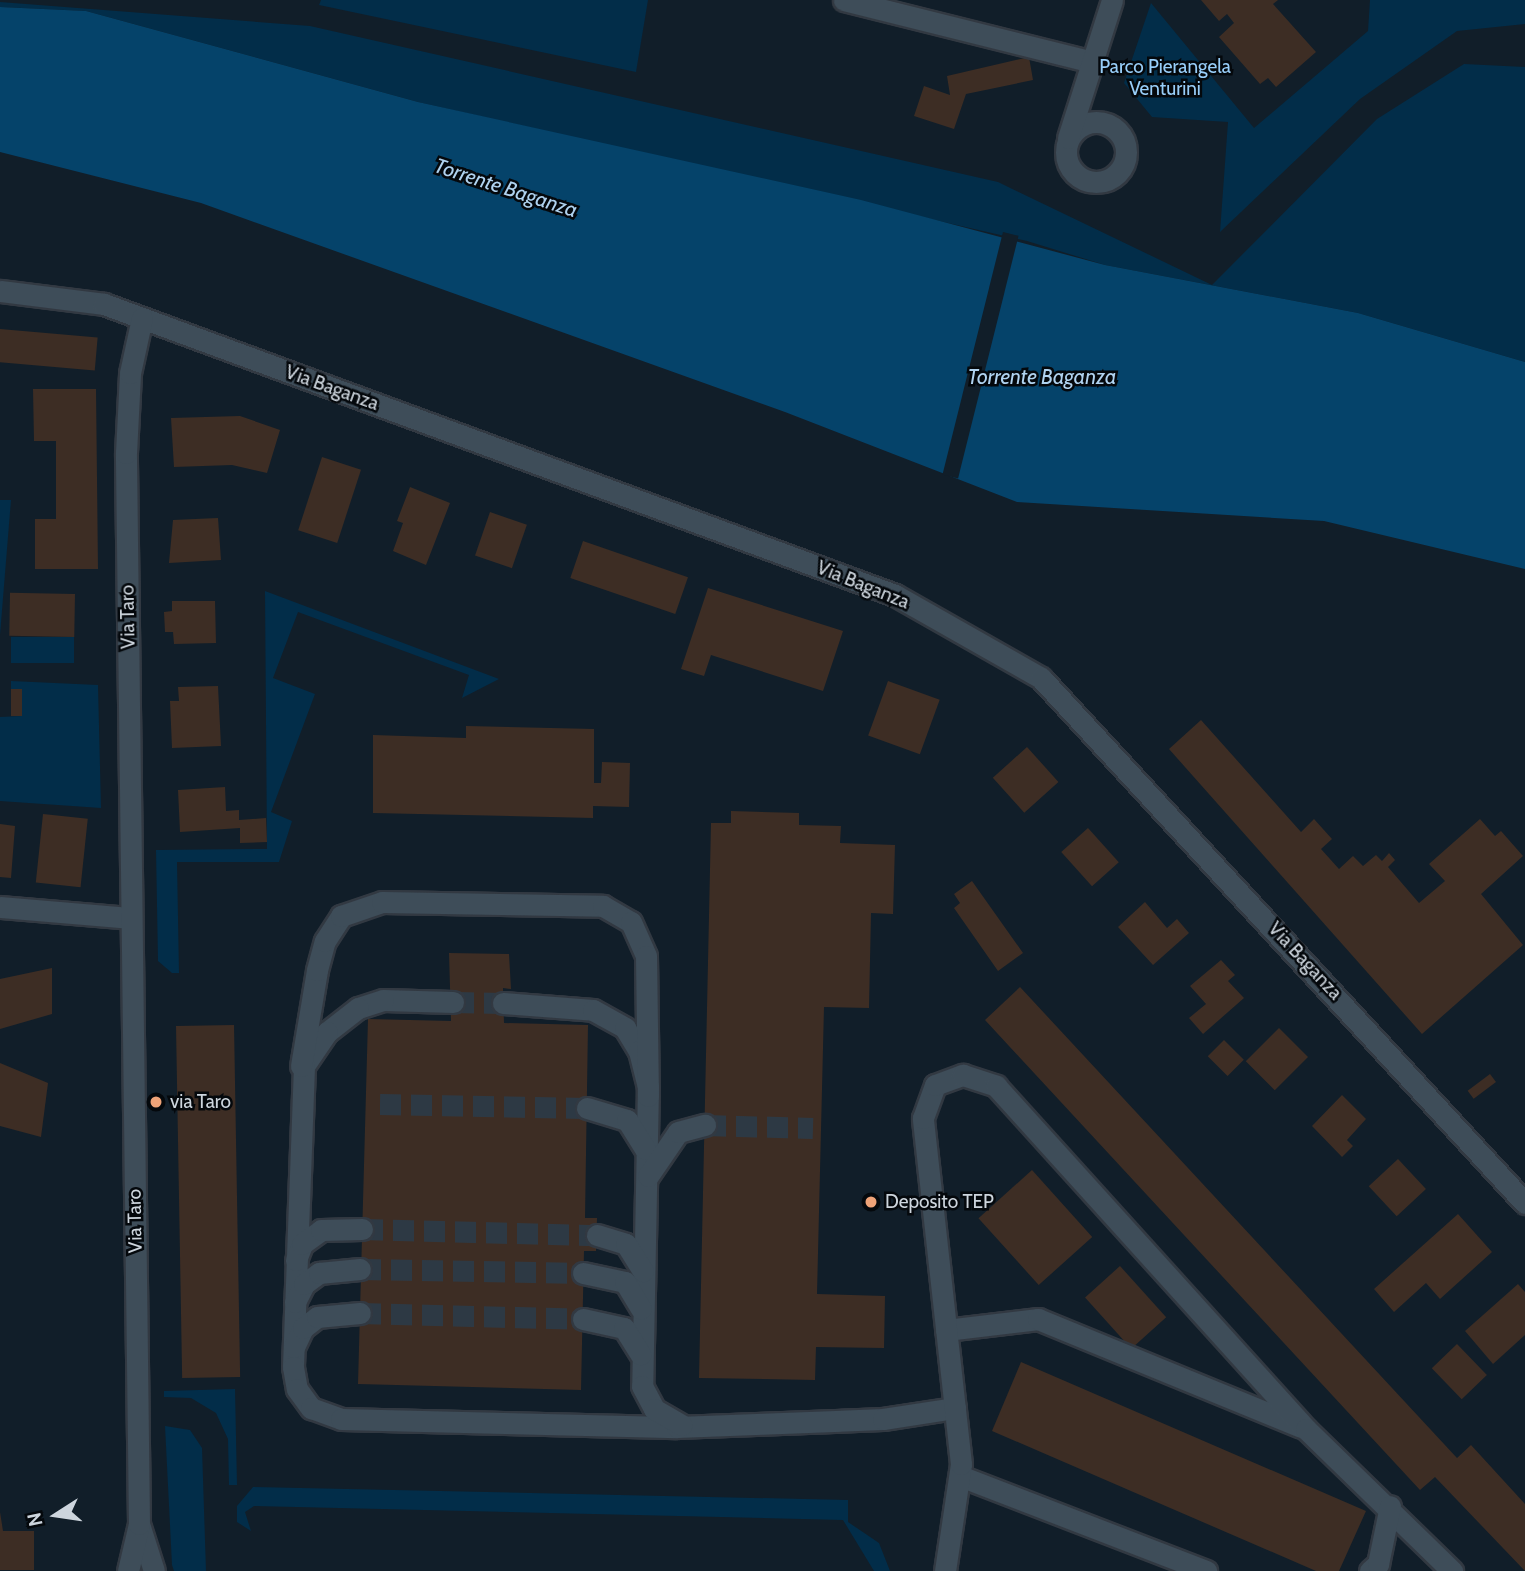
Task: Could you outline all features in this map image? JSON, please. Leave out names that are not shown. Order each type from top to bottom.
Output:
[{"type":"street","points":[[844,0],[1091,71]]},
{"type":"street","points":[[1067,140],[1080,125],[1100,121],[1118,130],[1126,149],[1115,176],[1096,182],[1077,176],[1066,160],[1067,140],[1112,0]]},
{"type":"street","points":[[1091,71],[1100,121]]},
{"type":"street","name":"Via Baganza","points":[[0,291],[80,299],[142,318],[895,595],[1041,678],[1525,1203]]},
{"type":"street","name":"Via Taro","points":[[128,1571],[139,1524],[125,453],[130,373],[142,318]]},
{"type":"street","points":[[695,1426],[672,1422],[654,1409],[642,1386],[648,1096],[646,956],[631,922],[603,906],[382,902],[341,916],[325,941],[317,970],[300,1088],[293,1378],[302,1399],[330,1418],[695,1426],[883,1419],[955,1408]]},
{"type":"street","points":[[0,907],[131,918]]},
{"type":"street","points":[[300,1088],[312,1051],[346,1014],[376,1001],[453,1002]]},
{"type":"street","points":[[503,1003],[568,1004],[616,1020],[644,1063],[648,1096]]},
{"type":"street","points":[[945,1571],[960,1476],[923,1118],[935,1084],[964,1074],[996,1086],[1306,1429],[1390,1506],[1452,1571]]},
{"type":"street","points":[[587,1108],[627,1120],[641,1139],[646,1161]]},
{"type":"street","points":[[645,1195],[651,1169],[666,1144],[685,1128],[705,1125]]},
{"type":"street","points":[[295,1266],[311,1236],[362,1229]]},
{"type":"street","points":[[597,1235],[618,1238],[634,1251],[643,1280]]},
{"type":"street","points":[[294,1309],[311,1277],[327,1269],[360,1269]]},
{"type":"street","points":[[583,1273],[625,1282],[638,1298],[642,1318]]},
{"type":"street","points":[[293,1353],[310,1322],[326,1314],[360,1313]]},
{"type":"street","points":[[583,1319],[624,1328],[637,1343],[641,1364]]},
{"type":"street","points":[[946,1330],[1038,1319],[1306,1429]]},
{"type":"street","points":[[960,1476],[1206,1571]]},
{"type":"street","points":[[1370,1571],[1378,1564],[1390,1506]]},
{"type":"street","name":"Via Taro","points":[[139,1524],[154,1571]]},
{"type":"green space","points":[[321,0],[648,0],[636,72],[319,5]]},
{"type":"green space","name":"Parco Pierangela Venturini","points":[[1370,0],[1525,0],[1525,24],[1457,31],[1360,99],[1220,232],[1228,122],[1152,117],[1124,83],[1151,3],[1254,128],[1368,31]]},
{"type":"green space","points":[[0,2],[310,26],[998,182],[1212,285],[1377,119],[1464,64],[1525,67],[1525,362],[1358,313],[1105,265],[1027,241],[418,102],[86,11],[0,7]]},
{"type":"green space","points":[[0,500],[11,500],[0,635]]},
{"type":"green space","points":[[265,591],[499,679],[462,698],[469,675],[298,612],[273,678],[315,694],[271,812],[292,821],[279,862],[177,862],[179,973],[172,973],[158,961],[156,850],[267,849]]},
{"type":"green space","points":[[11,637],[74,637],[74,663],[11,663]]},
{"type":"green space","points":[[11,681],[98,685],[101,808],[0,801],[0,717],[22,716],[22,689],[11,689]]},
{"type":"green space","points":[[235,1389],[237,1485],[229,1485],[228,1439],[216,1413],[191,1398],[164,1397],[164,1391]]},
{"type":"green space","points":[[165,1426],[190,1430],[202,1448],[206,1571],[174,1571],[172,1565]]},
{"type":"green space","points":[[253,1487],[848,1500],[848,1522],[879,1543],[890,1571],[874,1571],[843,1520],[254,1506],[245,1512],[251,1531],[237,1522],[237,1506]]},
{"type":"water","name":"Torrente Baganza","points":[[0,7],[86,11],[418,102],[861,200],[1105,265],[1358,313],[1525,362],[1525,569],[1324,521],[1017,502],[785,412],[201,203],[0,152]]},
{"type":"pier","points":[[1003,232],[1019,236],[958,478],[943,475]]},
{"type":"building","points":[[1201,0],[1278,0],[1273,4],[1316,52],[1276,87],[1268,78],[1260,84],[1219,37],[1234,23],[1227,14],[1219,21]]},
{"type":"building","points":[[1029,57],[1033,80],[966,94],[954,129],[914,116],[924,86],[950,95],[947,76]]},
{"type":"building","points":[[0,329],[98,338],[95,370],[0,362]]},
{"type":"building","points":[[33,389],[96,389],[98,569],[35,569],[35,519],[56,519],[56,441],[34,441]]},
{"type":"building","points":[[240,416],[280,430],[267,473],[232,465],[174,467],[171,418]]},
{"type":"building","points":[[322,457],[361,470],[337,543],[298,530]]},
{"type":"building","points":[[410,487],[450,503],[426,565],[393,551],[403,523],[397,521]]},
{"type":"building","points":[[490,512],[527,525],[512,568],[475,555]]},
{"type":"building","points":[[218,518],[221,560],[169,563],[173,520]]},
{"type":"building","points":[[583,541],[688,577],[675,614],[570,578]]},
{"type":"building","points":[[708,588],[843,631],[823,691],[711,655],[704,676],[681,669]]},
{"type":"building","points":[[10,593],[75,594],[74,637],[9,636]]},
{"type":"building","points":[[172,601],[215,601],[216,643],[174,644],[173,632],[165,632],[164,612],[172,611]]},
{"type":"building","points":[[888,681],[940,700],[920,754],[868,736]]},
{"type":"building","points":[[218,686],[221,746],[172,748],[170,701],[179,701],[178,687]]},
{"type":"building","points":[[11,689],[22,689],[22,716],[11,716]]},
{"type":"building","points":[[1201,720],[1301,832],[1314,819],[1332,839],[1321,849],[1339,869],[1353,856],[1363,866],[1376,855],[1382,861],[1389,853],[1395,860],[1388,867],[1419,903],[1445,881],[1429,864],[1480,819],[1495,836],[1501,831],[1523,856],[1481,894],[1523,945],[1422,1034],[1169,749]]},
{"type":"building","points":[[466,726],[594,729],[594,783],[601,783],[602,762],[630,763],[629,807],[593,806],[593,818],[373,813],[373,735],[466,738]]},
{"type":"building","points":[[1027,747],[1058,782],[1024,813],[993,778]]},
{"type":"building","points":[[225,787],[226,811],[239,810],[239,820],[266,818],[267,842],[240,843],[240,828],[180,832],[178,790]]},
{"type":"building","points":[[731,811],[799,813],[799,825],[841,826],[840,843],[895,845],[893,914],[871,913],[869,1008],[824,1007],[817,1294],[885,1296],[884,1348],[816,1347],[815,1380],[699,1378],[711,823],[731,823]]},
{"type":"building","points":[[43,814],[88,819],[81,887],[36,883]]},
{"type":"building","points":[[0,824],[15,826],[11,878],[0,877]]},
{"type":"building","points":[[1088,828],[1119,862],[1092,886],[1061,852]]},
{"type":"building","points":[[972,881],[1023,953],[998,971],[954,908],[960,903],[954,894]]},
{"type":"building","points":[[1145,902],[1167,928],[1177,919],[1189,933],[1153,965],[1118,927]]},
{"type":"building","points":[[449,953],[509,954],[511,989],[503,988],[504,1023],[588,1025],[585,1218],[597,1218],[596,1251],[584,1251],[581,1390],[358,1384],[368,1019],[451,1021]]},
{"type":"building","points":[[1221,960],[1235,975],[1228,981],[1244,998],[1203,1034],[1189,1018],[1206,1004],[1190,986]]},
{"type":"building","points":[[52,968],[52,1014],[0,1029],[0,979]]},
{"type":"building","points":[[1020,987],[1457,1458],[1471,1445],[1525,1504],[1525,1571],[1435,1477],[1420,1490],[985,1020]]},
{"type":"building","points":[[234,1025],[240,1377],[182,1378],[176,1026]]},
{"type":"building","points":[[1279,1028],[1308,1057],[1275,1090],[1246,1061]]},
{"type":"building","points":[[1224,1040],[1244,1060],[1228,1076],[1208,1056]]},
{"type":"building","points":[[0,1063],[48,1083],[41,1137],[0,1126]]},
{"type":"building","points":[[1490,1074],[1496,1082],[1474,1099],[1468,1091]]},
{"type":"building","points":[[1342,1095],[1366,1119],[1347,1140],[1353,1146],[1342,1157],[1312,1126]]},
{"type":"building","points":[[1398,1159],[1426,1189],[1397,1216],[1369,1186]]},
{"type":"building","points":[[1032,1170],[1092,1237],[1039,1285],[978,1218]]},
{"type":"building","points":[[1458,1214],[1492,1252],[1440,1299],[1426,1283],[1394,1312],[1374,1289]]},
{"type":"building","points":[[1120,1266],[1166,1317],[1131,1349],[1085,1297]]},
{"type":"building","points":[[1518,1284],[1525,1292],[1525,1335],[1493,1364],[1465,1331]]},
{"type":"building","points":[[1457,1344],[1487,1375],[1462,1399],[1432,1368]]},
{"type":"building","points":[[1021,1362],[1366,1511],[1339,1571],[1316,1571],[992,1431]]},
{"type":"building","points":[[0,1512],[3,1531],[34,1531],[34,1570],[0,1570]]},
{"type":"tunnel","points":[[453,1002],[503,1003]]},
{"type":"tunnel","points":[[380,1104],[587,1108]]},
{"type":"tunnel","points":[[705,1125],[813,1128]]},
{"type":"tunnel","points":[[362,1229],[597,1235]]},
{"type":"tunnel","points":[[360,1269],[583,1273]]},
{"type":"tunnel","points":[[360,1313],[583,1319]]},
{"type":"place","name":"via Taro","points":[[156,1102]]},
{"type":"place","name":"Deposito TEP","points":[[871,1202]]}]
